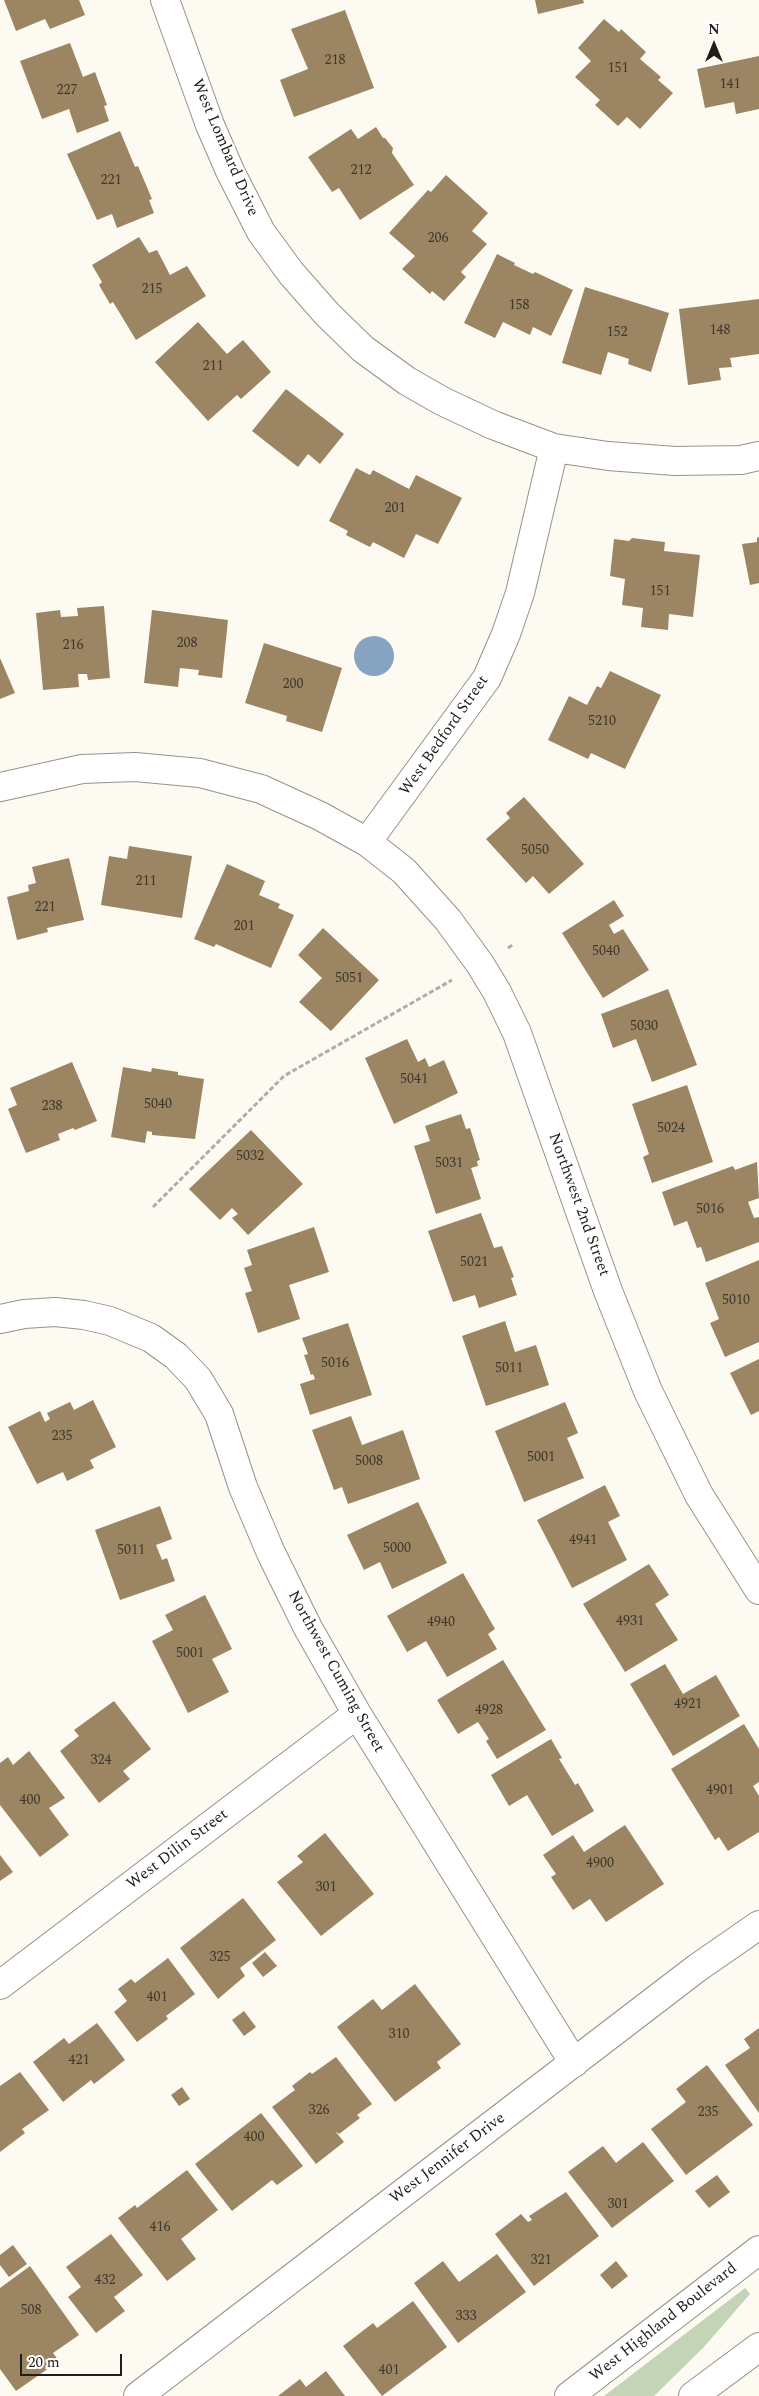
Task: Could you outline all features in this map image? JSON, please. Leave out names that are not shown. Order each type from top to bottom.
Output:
[{"type":"street","name":"West Lombard Drive","points":[[165,0],[210,125],[230,171],[261,232],[291,273],[321,308],[363,349],[407,381],[442,402],[493,425],[554,448],[608,456],[675,461],[741,460],[759,456]]},
{"type":"street","name":"West Bedford Street","points":[[367,842],[396,806],[487,678],[506,634],[520,593],[554,448]]},
{"type":"street","name":"Northwest 2nd Street","points":[[0,788],[82,769],[135,766],[200,773],[262,789],[320,816],[367,842],[404,871],[448,920],[480,964],[497,992],[517,1033],[608,1291],[648,1391],[699,1494],[759,1590]]},
{"type":"street","name":"Northwest Cuming Street","points":[[0,1319],[55,1312],[84,1314],[110,1321],[151,1338],[176,1356],[198,1380],[219,1414],[243,1486],[270,1553],[308,1628],[357,1714],[574,2063]]},
{"type":"street","name":"West Dilin Street","points":[[0,1985],[357,1714]]},
{"type":"street","name":"West Jennifer Drive","points":[[138,2396],[697,1968],[759,1924]]},
{"type":"street","name":"West Highland Boulevard","points":[[569,2396],[759,2250]]},
{"type":"street","points":[[693,2396],[759,2347]]},
{"type":"path","points":[[153,1208],[284,1076],[514,944]]},
{"type":"green space","points":[[745,2288],[750,2294],[703,2348],[654,2396],[604,2396]]},
{"type":"water","points":[[370,636],[378,636],[385,639],[391,645],[394,656],[391,667],[385,673],[378,676],[370,676],[363,673],[357,667],[354,660],[354,652],[357,645],[363,639]]},
{"type":"building","points":[[4,0],[79,0],[85,15],[50,29],[45,19],[16,31]]},
{"type":"building","points":[[535,0],[583,0],[584,3],[538,14]]},
{"type":"building","points":[[345,10],[374,88],[294,117],[280,80],[308,69],[291,29]]},
{"type":"building","points":[[604,19],[619,32],[621,29],[646,52],[640,59],[661,77],[658,80],[673,93],[640,129],[627,117],[618,126],[595,105],[600,100],[575,77],[591,61],[578,48]]},
{"type":"building","points":[[70,43],[83,77],[95,72],[107,105],[104,106],[109,121],[77,133],[69,109],[42,119],[20,61]]},
{"type":"building","points":[[759,56],[759,109],[736,114],[734,102],[705,108],[697,69]]},
{"type":"building","points":[[376,127],[393,148],[392,153],[414,185],[360,220],[339,188],[332,192],[308,157],[351,129],[358,139]]},
{"type":"building","points":[[120,131],[135,167],[138,166],[152,199],[149,200],[154,213],[117,228],[112,214],[97,220],[67,154]]},
{"type":"building","points":[[446,175],[488,213],[472,231],[487,244],[461,272],[466,277],[444,301],[432,291],[430,294],[402,269],[415,256],[389,233],[428,190],[431,192]]},
{"type":"building","points":[[139,237],[149,253],[157,250],[170,275],[187,266],[206,296],[136,340],[113,302],[110,304],[99,285],[102,282],[92,265]]},
{"type":"building","points":[[497,254],[533,274],[535,272],[573,290],[551,336],[533,327],[530,335],[503,322],[495,338],[464,323]]},
{"type":"building","points":[[585,287],[669,313],[651,372],[628,364],[629,359],[608,352],[601,375],[562,363]]},
{"type":"building","points":[[759,299],[759,354],[730,358],[732,367],[719,368],[721,380],[688,385],[679,309]]},
{"type":"building","points":[[198,322],[227,354],[243,340],[271,372],[241,399],[237,395],[208,421],[155,362]]},
{"type":"building","points":[[286,389],[344,434],[320,464],[308,454],[298,467],[252,431]]},
{"type":"building","points":[[356,468],[370,475],[373,470],[409,489],[416,475],[462,498],[438,544],[416,534],[404,558],[373,542],[370,547],[346,535],[348,531],[329,521]]},
{"type":"building","points":[[759,537],[759,583],[750,585],[742,544],[757,542]]},
{"type":"building","points":[[632,538],[665,542],[664,551],[700,555],[693,617],[669,614],[668,630],[641,627],[643,608],[622,605],[625,579],[610,576],[614,539],[629,541]]},
{"type":"building","points":[[104,606],[110,678],[88,680],[87,674],[78,674],[79,687],[43,690],[36,613],[60,610],[61,617],[78,616],[77,608]]},
{"type":"building","points":[[152,610],[228,620],[222,678],[198,675],[199,670],[180,668],[178,687],[144,683]]},
{"type":"building","points":[[264,643],[342,668],[322,732],[286,721],[287,716],[245,703]]},
{"type":"building","points":[[0,658],[15,693],[0,699]]},
{"type":"building","points":[[610,671],[661,695],[625,769],[591,753],[588,759],[548,740],[569,696],[587,705],[597,686],[601,688]]},
{"type":"building","points":[[524,797],[584,864],[549,894],[533,876],[526,883],[486,839],[510,818],[506,813]]},
{"type":"building","points":[[129,846],[192,856],[182,918],[101,905],[109,856],[127,859]]},
{"type":"building","points":[[69,858],[84,920],[47,928],[48,932],[17,940],[7,897],[29,891],[28,885],[36,883],[32,867]]},
{"type":"building","points":[[227,864],[265,881],[259,895],[280,904],[278,908],[294,915],[271,968],[216,944],[214,947],[194,939]]},
{"type":"building","points":[[614,900],[624,916],[609,925],[614,934],[623,929],[649,970],[603,998],[562,933]]},
{"type":"building","points":[[323,928],[379,980],[331,1031],[299,1002],[322,978],[298,955]]},
{"type":"building","points":[[668,989],[697,1065],[652,1082],[636,1039],[613,1048],[601,1014]]},
{"type":"building","points":[[407,1039],[418,1062],[425,1058],[429,1067],[444,1060],[458,1093],[394,1124],[365,1058]]},
{"type":"building","points":[[72,1062],[97,1121],[75,1130],[73,1128],[58,1134],[60,1140],[26,1153],[8,1109],[17,1105],[10,1088]]},
{"type":"building","points":[[123,1067],[151,1072],[152,1068],[204,1079],[195,1139],[152,1135],[152,1132],[147,1131],[145,1143],[111,1137]]},
{"type":"building","points":[[687,1085],[713,1162],[652,1183],[643,1157],[649,1154],[632,1104]]},
{"type":"building","points":[[461,1114],[466,1129],[470,1128],[480,1160],[477,1161],[478,1166],[471,1168],[481,1199],[436,1214],[414,1146],[430,1141],[425,1126]]},
{"type":"building","points":[[251,1130],[303,1184],[248,1235],[232,1218],[238,1214],[232,1208],[220,1220],[189,1189]]},
{"type":"building","points":[[757,1162],[759,1198],[748,1202],[754,1218],[759,1217],[759,1242],[706,1262],[701,1247],[697,1248],[687,1221],[674,1226],[662,1192],[733,1166],[735,1170]]},
{"type":"building","points":[[481,1213],[494,1248],[502,1246],[514,1277],[511,1278],[517,1295],[479,1308],[475,1295],[453,1302],[428,1231]]},
{"type":"building","points":[[314,1227],[329,1272],[289,1285],[300,1319],[258,1333],[245,1293],[252,1291],[244,1268],[252,1265],[247,1250]]},
{"type":"building","points":[[759,1260],[759,1342],[725,1357],[710,1323],[719,1319],[705,1283]]},
{"type":"building","points":[[505,1321],[515,1352],[536,1345],[549,1385],[486,1406],[462,1336]]},
{"type":"building","points":[[348,1323],[372,1395],[310,1415],[300,1384],[315,1379],[313,1374],[311,1375],[304,1355],[308,1354],[302,1338]]},
{"type":"building","points":[[759,1359],[759,1411],[751,1415],[730,1373]]},
{"type":"building","points":[[93,1400],[116,1447],[90,1460],[94,1468],[67,1481],[63,1472],[37,1484],[8,1427],[40,1411],[45,1422],[50,1419],[47,1413],[70,1402],[74,1410]]},
{"type":"building","points":[[565,1402],[578,1433],[567,1438],[584,1478],[524,1502],[495,1431]]},
{"type":"building","points":[[351,1416],[362,1445],[403,1430],[420,1479],[348,1504],[342,1487],[334,1490],[312,1430]]},
{"type":"building","points":[[605,1485],[620,1516],[608,1522],[627,1560],[572,1588],[537,1520]]},
{"type":"building","points":[[418,1502],[447,1563],[392,1589],[380,1562],[364,1570],[347,1535]]},
{"type":"building","points":[[160,1506],[172,1539],[156,1545],[162,1560],[167,1558],[175,1581],[120,1600],[95,1530]]},
{"type":"building","points":[[649,1564],[669,1595],[655,1604],[678,1640],[625,1672],[583,1604]]},
{"type":"building","points":[[463,1573],[495,1629],[488,1634],[497,1649],[447,1677],[426,1641],[407,1652],[387,1616]]},
{"type":"building","points":[[205,1595],[232,1649],[212,1659],[229,1692],[188,1713],[152,1641],[173,1630],[165,1615]]},
{"type":"building","points":[[503,1660],[546,1730],[497,1759],[486,1741],[489,1739],[478,1722],[458,1734],[437,1700]]},
{"type":"building","points":[[665,1664],[683,1694],[716,1675],[740,1716],[673,1756],[630,1684]]},
{"type":"building","points":[[114,1701],[151,1749],[123,1771],[130,1779],[99,1803],[60,1751],[79,1736],[74,1730]]},
{"type":"building","points":[[744,1724],[759,1749],[759,1782],[753,1786],[759,1796],[759,1832],[728,1851],[719,1837],[715,1840],[671,1769]]},
{"type":"building","points":[[551,1739],[562,1758],[559,1759],[575,1785],[578,1783],[594,1811],[552,1836],[527,1795],[509,1806],[491,1775]]},
{"type":"building","points":[[29,1751],[65,1798],[49,1808],[69,1835],[40,1857],[0,1805],[0,1763],[8,1757],[13,1765]]},
{"type":"building","points":[[625,1825],[664,1884],[606,1922],[590,1899],[573,1910],[551,1877],[556,1874],[543,1855],[573,1835],[584,1852]]},
{"type":"building","points":[[325,1833],[374,1894],[321,1936],[277,1882],[303,1862],[297,1856]]},
{"type":"building","points":[[0,1855],[13,1872],[0,1881]]},
{"type":"building","points":[[243,1898],[276,1940],[240,1968],[245,1976],[218,1999],[180,1948]]},
{"type":"building","points":[[265,1952],[277,1966],[263,1977],[252,1963]]},
{"type":"building","points":[[168,1958],[195,1994],[166,2016],[168,2019],[137,2042],[114,2012],[127,2001],[118,1989],[131,1979],[135,1983]]},
{"type":"building","points":[[415,1984],[461,2044],[437,2062],[441,2068],[395,2102],[337,2027],[373,1999],[382,2010]]},
{"type":"building","points":[[244,2011],[256,2027],[244,2036],[232,2020]]},
{"type":"building","points":[[97,2023],[125,2060],[94,2084],[91,2080],[63,2102],[33,2062],[64,2038],[69,2044]]},
{"type":"building","points":[[759,2028],[759,2113],[725,2065],[750,2048],[744,2039]]},
{"type":"building","points":[[336,2057],[372,2104],[357,2115],[360,2118],[339,2134],[335,2131],[344,2142],[316,2164],[272,2107],[295,2090],[292,2086],[310,2072],[312,2074]]},
{"type":"building","points":[[707,2065],[753,2125],[686,2175],[651,2129],[686,2102],[676,2089]]},
{"type":"building","points":[[20,2072],[49,2110],[22,2129],[25,2133],[0,2152],[0,2086]]},
{"type":"building","points":[[182,2087],[190,2099],[179,2106],[171,2095]]},
{"type":"building","points":[[261,2113],[303,2166],[277,2185],[272,2180],[232,2211],[195,2164]]},
{"type":"building","points":[[643,2142],[674,2181],[612,2228],[568,2172],[603,2146],[616,2163]]},
{"type":"building","points":[[187,2170],[218,2210],[181,2239],[196,2259],[167,2281],[118,2218],[135,2205],[137,2208]]},
{"type":"building","points":[[717,2175],[730,2192],[709,2208],[695,2191]]},
{"type":"building","points":[[566,2192],[599,2236],[534,2286],[495,2234],[521,2214],[528,2222],[532,2220],[529,2216]]},
{"type":"building","points":[[111,2234],[143,2275],[114,2297],[125,2311],[96,2333],[68,2297],[81,2287],[66,2267]]},
{"type":"building","points":[[13,2245],[27,2264],[9,2277],[0,2265],[0,2255]]},
{"type":"building","points":[[497,2254],[526,2292],[458,2343],[414,2283],[443,2261],[459,2282]]},
{"type":"building","points":[[616,2261],[628,2276],[612,2289],[600,2275]]},
{"type":"building","points":[[30,2266],[79,2335],[53,2353],[59,2361],[16,2391],[0,2369],[0,2288]]},
{"type":"building","points":[[413,2301],[447,2347],[382,2396],[343,2346],[373,2323],[377,2328]]},
{"type":"building","points":[[326,2371],[345,2396],[278,2396],[300,2379],[306,2387]]}]
